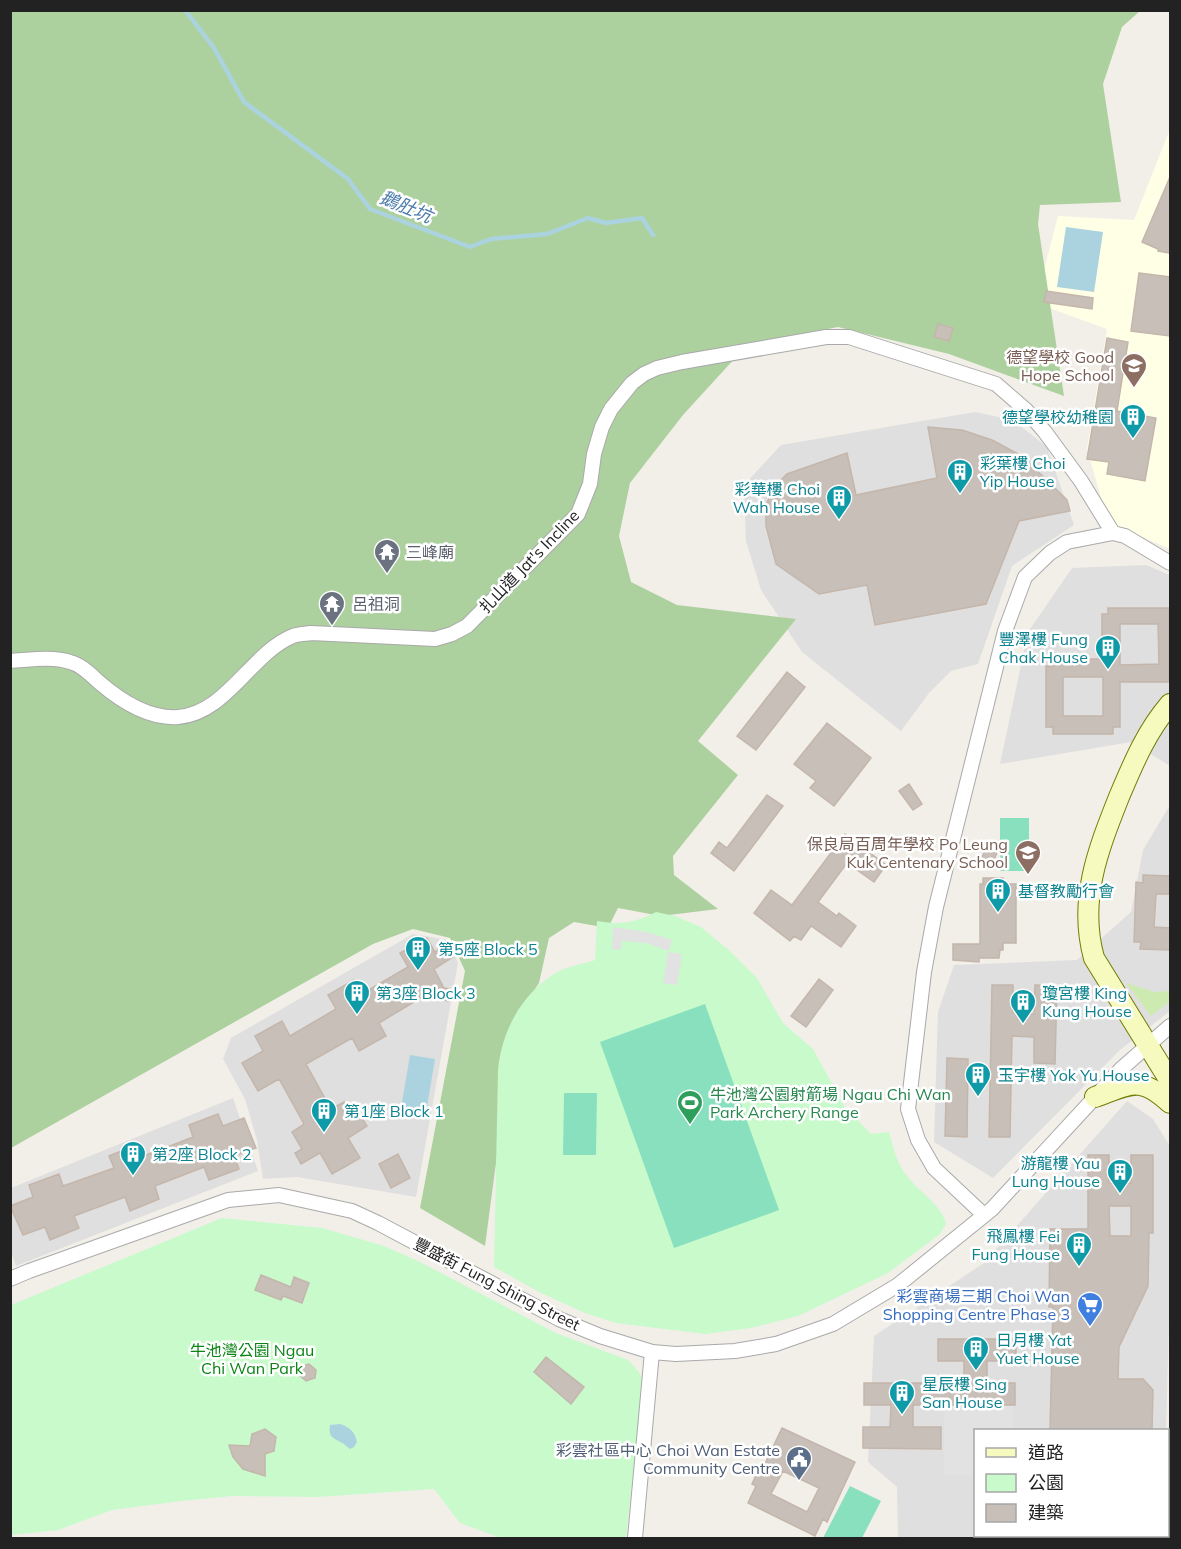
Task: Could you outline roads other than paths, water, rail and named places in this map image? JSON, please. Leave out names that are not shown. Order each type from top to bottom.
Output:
[{"type":"main road","points":[[1170,705],[1158,718],[1144,740],[1098,850],[1090,883],[1087,913],[1089,938],[1094,958],[1170,1081]]},
{"type":"main road","points":[[1095,1097],[1122,1087],[1141,1085],[1151,1087],[1170,1103]]},
{"type":"street","name":"扎山道 Jat's Incline","points":[[10,661],[70,662],[83,668],[117,697],[134,707],[153,714],[178,717],[215,702],[277,645],[294,635],[311,633],[435,639],[452,634],[466,626],[578,514],[590,484],[594,454],[602,427],[610,409],[632,382],[657,368],[682,362],[826,337],[849,337],[996,384],[1026,410],[1046,432],[1081,481],[1113,533]]},
{"type":"street","points":[[984,1215],[934,1168],[918,1140],[908,1109],[924,972],[936,907],[1005,631],[1026,577],[1050,553],[1067,542],[1113,533],[1125,536],[1170,563]]},
{"type":"street","name":"豐盛街 Fung Shing Street","points":[[10,1279],[228,1200],[279,1195],[352,1211],[559,1319],[600,1336],[652,1352],[735,1351],[776,1344],[833,1324],[898,1285],[992,1209],[1121,1069],[1170,1026]]},
{"type":"street","points":[[635,1539],[652,1352]]},
{"type":"water","points":[[1066,227],[1103,232],[1094,292],[1057,287]]},
{"type":"water","points":[[410,1055],[435,1059],[426,1113],[401,1108]]},
{"type":"water","points":[[340,1424],[349,1428],[355,1435],[357,1442],[350,1449],[331,1435],[330,1425]]},
{"type":"waterway","name":"鵝肚坑","points":[[185,10],[214,48],[244,102],[348,179],[370,209],[470,247],[491,239],[547,234],[588,218],[606,223],[642,218],[653,235]]},
{"type":"place","name":"德望學校 Good Hope School","points":[[1134,389]]},
{"type":"place","name":"德望學校幼稚園","points":[[1133,440]]},
{"type":"place","name":"彩葉樓 Choi Yip House","points":[[960,495]]},
{"type":"place","name":"彩華樓 Choi Wah House","points":[[839,521]]},
{"type":"place","name":"三峰廟","points":[[387,575]]},
{"type":"place","name":"呂祖洞","points":[[332,627]]},
{"type":"place","name":"豐澤樓 Fung Chak House","points":[[1108,671]]},
{"type":"place","name":"保良局百周年學校 Po Leung Kuk Centenary School","points":[[1028,876]]},
{"type":"place","name":"基督教勵行會","points":[[998,914]]},
{"type":"place","name":"第5座 Block 5","points":[[418,972]]},
{"type":"place","name":"第3座 Block 3","points":[[357,1016]]},
{"type":"place","name":"瓊宮樓 King Kung House","points":[[1023,1025]]},
{"type":"place","name":"玉宇樓 Yok Yu House","points":[[978,1098]]},
{"type":"place","name":"牛池灣公園射箭場 Ngau Chi Wan Park Archery Range","points":[[690,1126]]},
{"type":"place","name":"第1座 Block 1","points":[[324,1134]]},
{"type":"place","name":"第2座 Block 2","points":[[133,1177]]},
{"type":"place","name":"游龍樓 Yau Lung House","points":[[1120,1195]]},
{"type":"place","name":"飛鳳樓 Fei Fung House","points":[[1079,1268]]},
{"type":"place","name":"彩雲商場三期 Choi Wan Shopping Centre Phase 3","points":[[1090,1328]]},
{"type":"place","name":"日月樓 Yat Yuet House","points":[[976,1372]]},
{"type":"place","name":"星辰樓 Sing San House","points":[[902,1416]]},
{"type":"place","name":"彩雲社區中心 Choi Wan Estate Community Centre","points":[[799,1482]]},
{"type":"park label","name":"牛池灣公園 Ngau Chi Wan Park","points":[[252,1359]]}]
